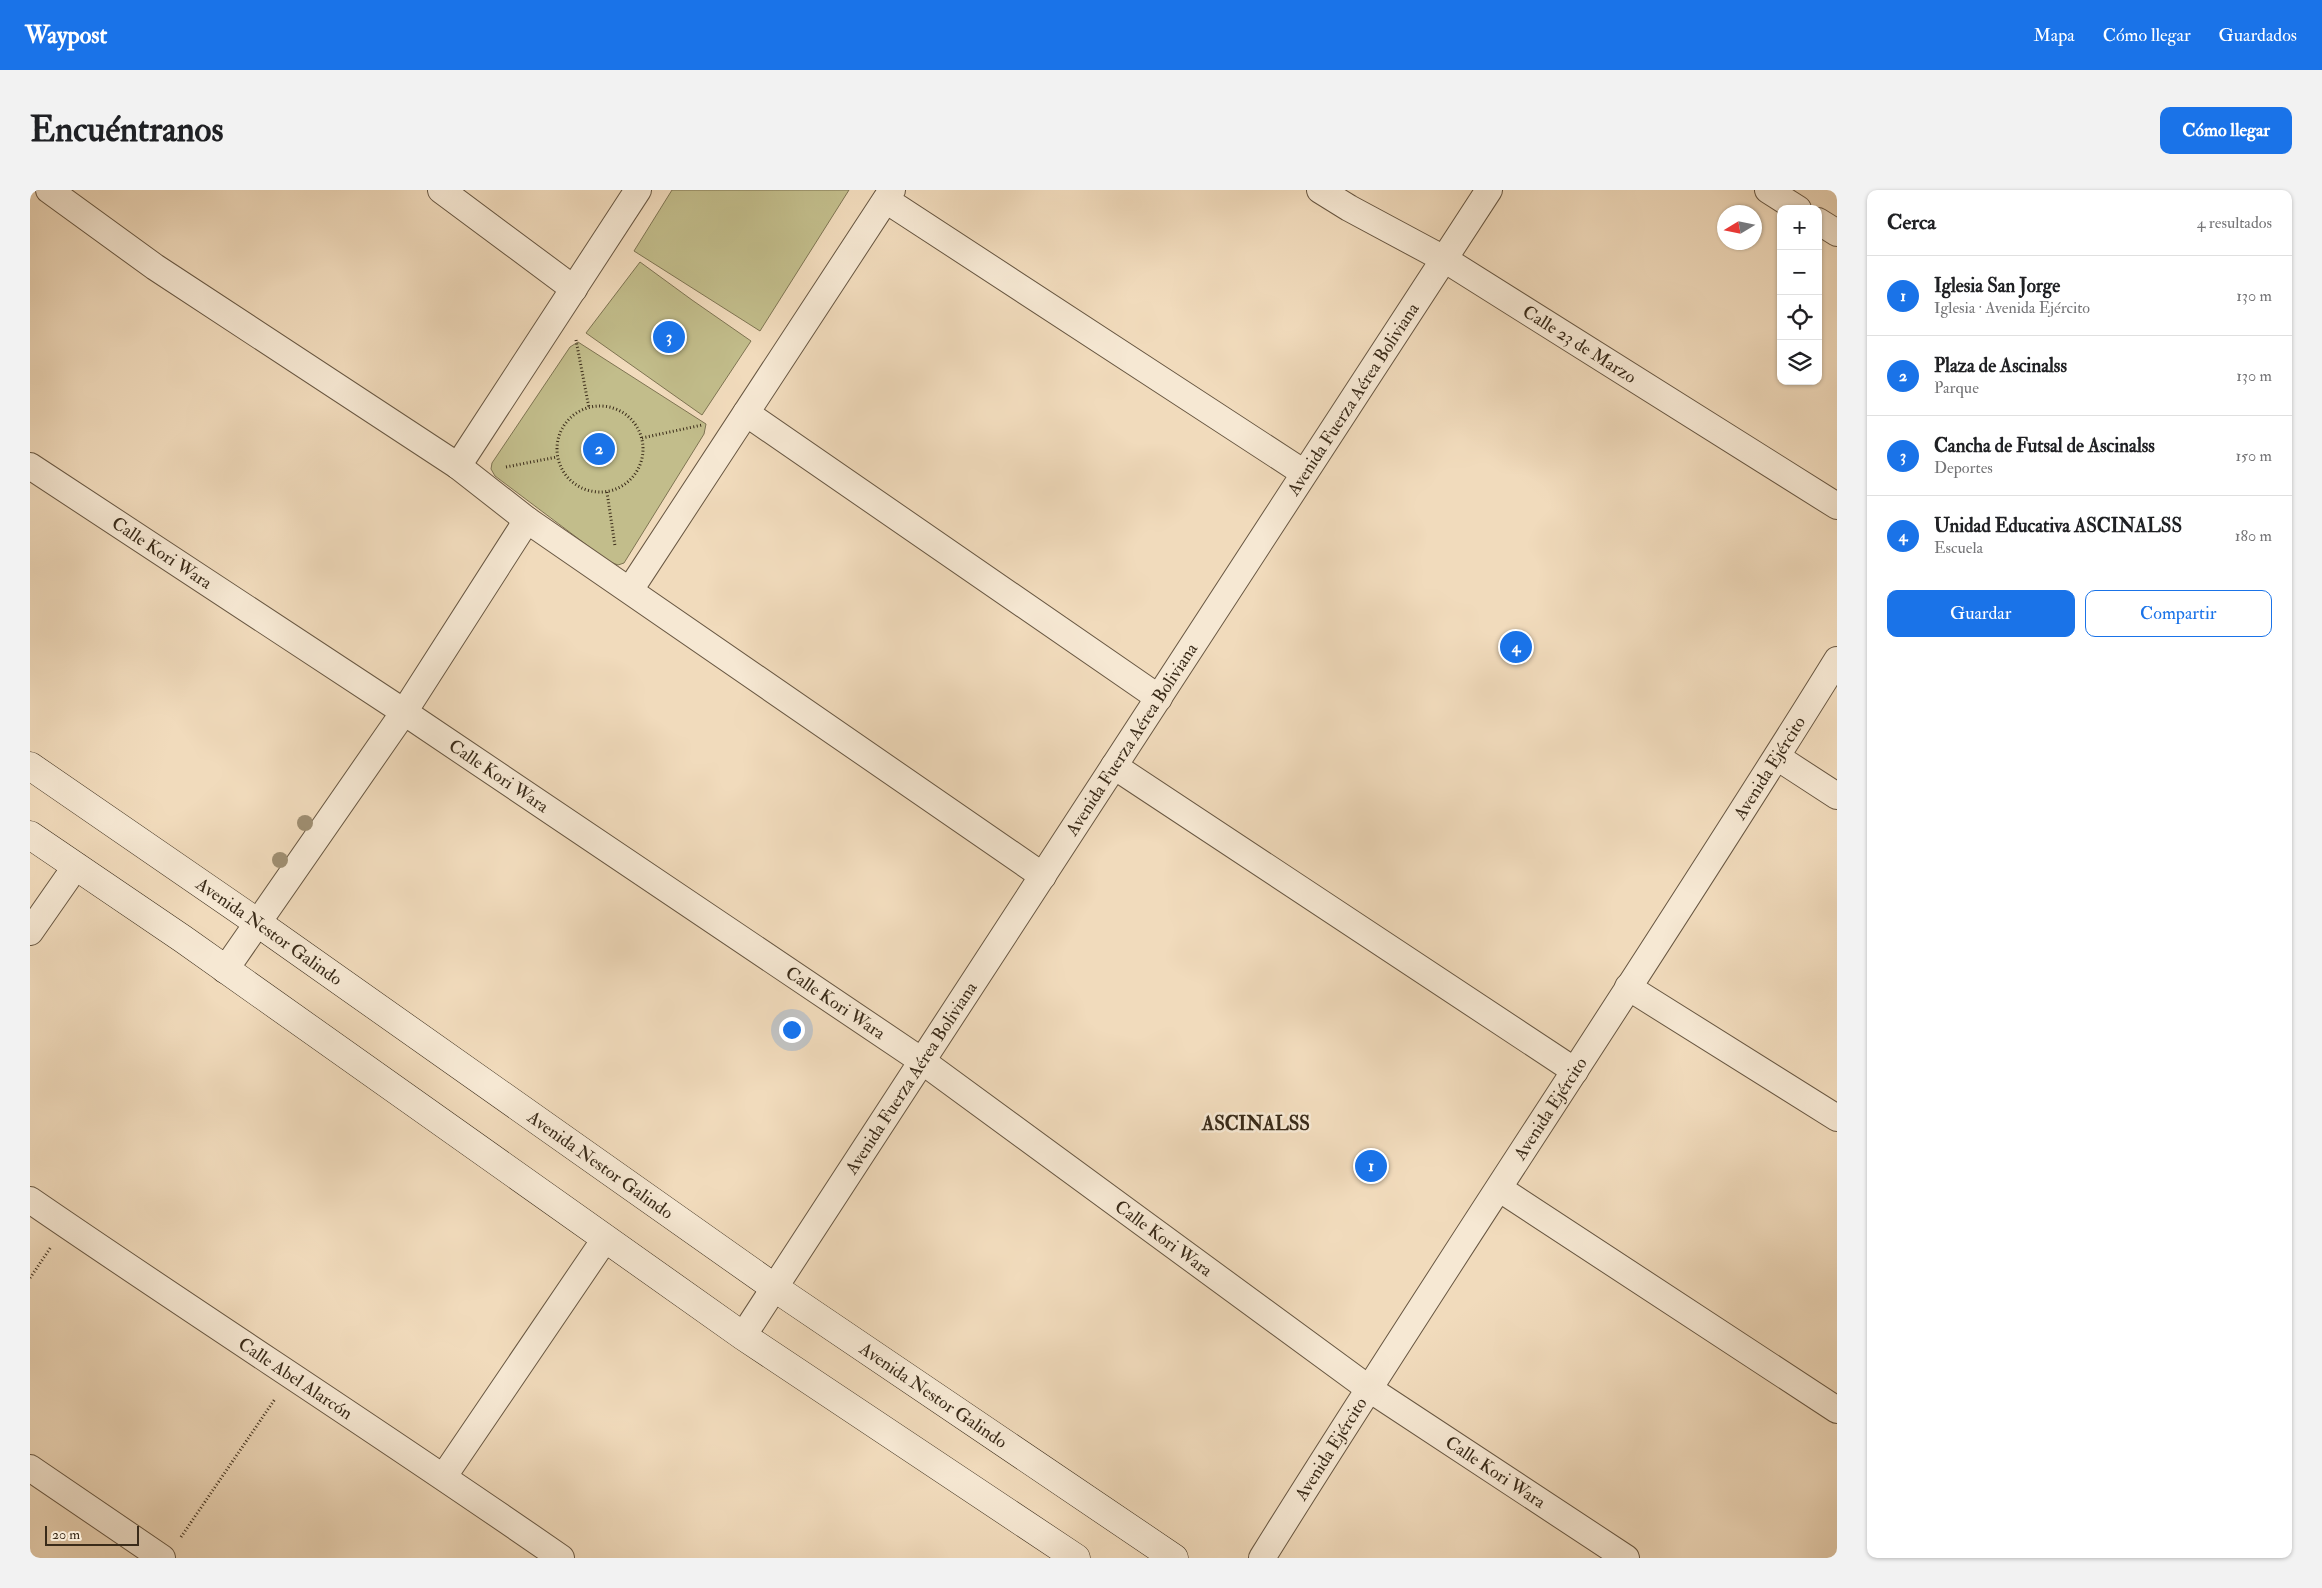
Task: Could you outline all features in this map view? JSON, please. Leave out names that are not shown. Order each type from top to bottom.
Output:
[{"type":"main road","name":"Avenida Nestor Galindo","points":[[30,766],[258,923],[775,1288],[1174,1558]]},
{"type":"main road","points":[[30,835],[225,970],[743,1336],[1076,1558]]},
{"type":"street","points":[[49,190],[155,267],[458,466],[527,520],[1042,876]]},
{"type":"street","points":[[441,190],[568,299]]},
{"type":"street","points":[[458,466],[638,190]]},
{"type":"street","name":"Calle 23 de Marzo","points":[[1320,190],[1349,208],[1444,259],[1837,506]]},
{"type":"street","name":"Avenida Fuerza Aérea Boliviana","points":[[743,1336],[1489,190]]},
{"type":"street","points":[[1768,190],[1792,205]]},
{"type":"street","points":[[620,584],[730,439],[889,195],[1304,473]]},
{"type":"street","points":[[1822,224],[1837,233]]},
{"type":"street","points":[[746,413],[1159,698]]},
{"type":"street","name":"Calle Kori Wara","points":[[30,466],[404,712],[922,1061],[1368,1388],[1626,1558]]},
{"type":"street","points":[[225,970],[404,712],[527,520]]},
{"type":"street","name":"Avenida Ejército","points":[[1262,1558],[1368,1388],[1500,1189],[1777,757],[1837,660]]},
{"type":"street","points":[[1777,757],[1837,796]]},
{"type":"street","points":[[1114,766],[1575,1071]]},
{"type":"street","points":[[30,932],[76,866]]},
{"type":"street","points":[[1628,987],[1837,1118]]},
{"type":"street","points":[[1500,1189],[1837,1410]]},
{"type":"street","name":"Calle Abel Alarcón","points":[[30,1200],[291,1376],[444,1476],[561,1558]]},
{"type":"street","points":[[444,1476],[605,1239]]},
{"type":"street","points":[[30,1468],[170,1550]]},
{"type":"path","points":[[568,299],[578,342],[589,408]]},
{"type":"path","points":[[598,406],[612,408],[626,414],[636,425],[642,438],[643,453],[640,466],[632,478],[622,487],[607,492],[582,489],[571,481],[562,470],[558,457],[557,442],[562,428],[571,417],[589,408],[598,406]]},
{"type":"path","points":[[642,438],[706,424],[730,439]]},
{"type":"path","points":[[480,484],[492,469],[558,457]]},
{"type":"path","points":[[607,492],[620,584]]},
{"type":"path","points":[[30,1278],[66,1224]]},
{"type":"path","points":[[170,1550],[291,1376]]},
{"type":"shaded area","points":[[672,190],[849,190],[760,331],[634,251]]},
{"type":"shaded area","points":[[640,262],[751,341],[702,415],[586,333]]},
{"type":"shaded area","points":[[578,342],[706,424],[704,434],[624,563],[618,565],[608,561],[495,476],[491,469],[492,463],[570,347]]},
{"type":"place","name":"Cancha de Futsal de Ascinalss","points":[[669,337]]},
{"type":"place","name":"Plaza de Ascinalss","points":[[599,449]]},
{"type":"place","name":"Unidad Educativa ASCINALSS","points":[[1516,647]]},
{"type":"place","name":"Iglesia San Jorge","points":[[1371,1166]]},
{"type":"district","name":"ASCINALSS","points":[[1256,1123]]}]
